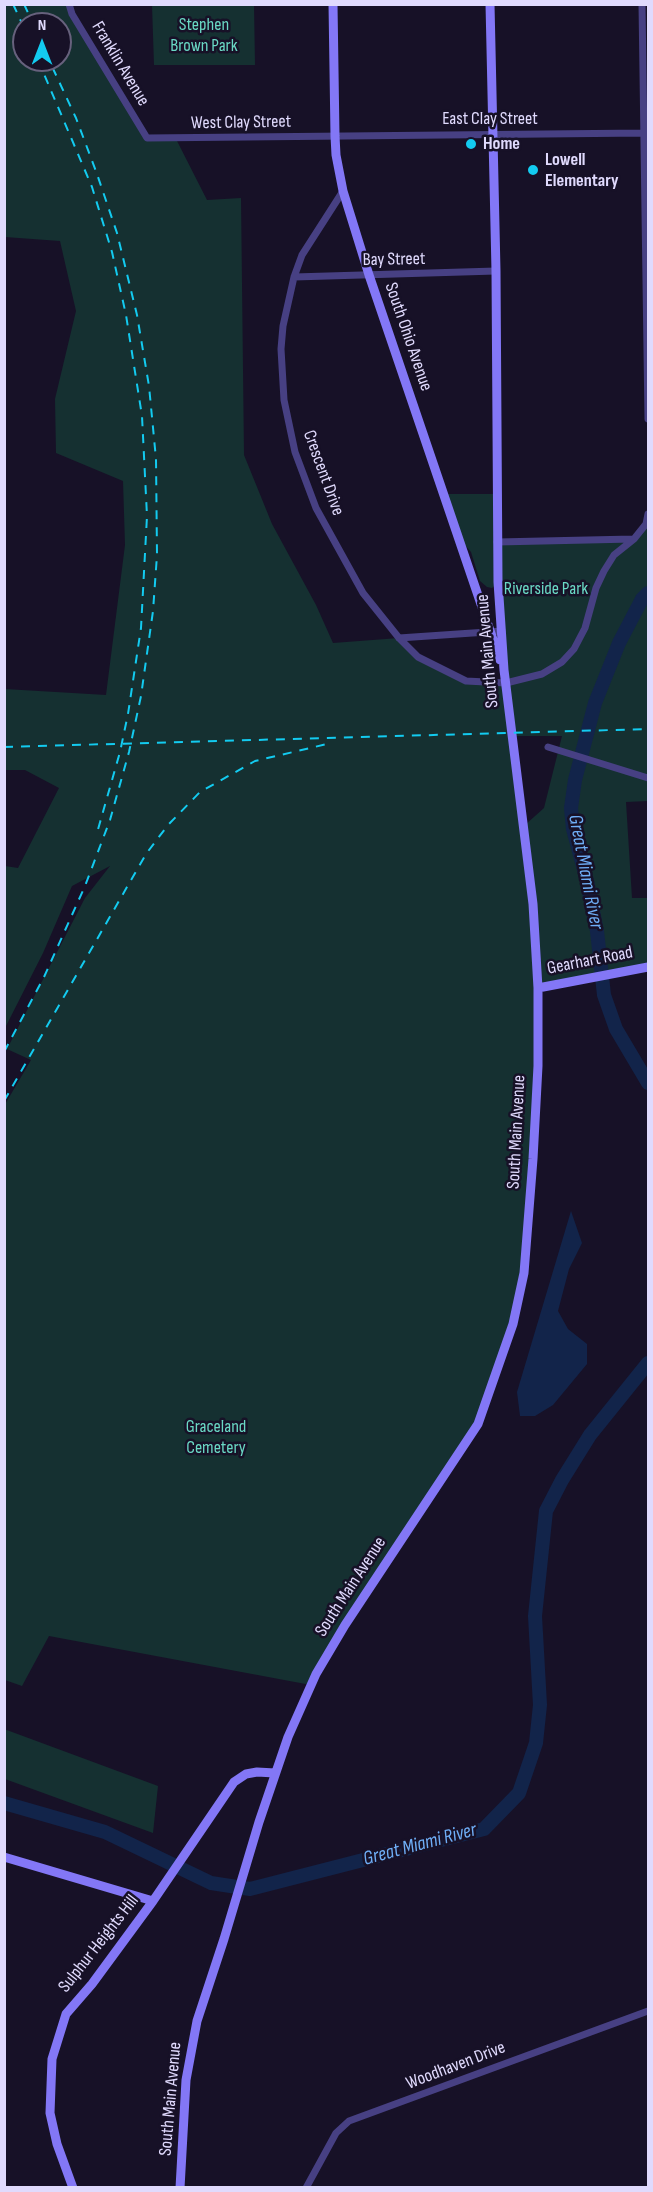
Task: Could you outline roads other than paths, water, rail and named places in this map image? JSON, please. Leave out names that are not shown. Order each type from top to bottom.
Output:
[{"type":"main road","name":"South Ohio Avenue","points":[[333,4],[336,155],[343,191],[369,275],[504,670]]},
{"type":"main road","name":"South Main Avenue","points":[[180,2187],[186,2080],[197,2021],[288,1737],[316,1674],[345,1624],[478,1424],[513,1324],[524,1273],[538,1066],[538,988],[533,904],[504,670],[497,542],[496,271],[490,4]]},
{"type":"main road","name":"Gearhart Road","points":[[538,988],[648,967]]},
{"type":"main road","name":"Sulphur Heights Hill","points":[[73,2187],[57,2144],[50,2113],[50,2076],[55,2048],[66,2014],[92,1984],[153,1901],[234,1782],[246,1774],[275,1773]]},
{"type":"main road","points":[[4,1857],[153,1901]]},
{"type":"street","name":"Franklin Avenue","points":[[69,4],[72,14],[147,138]]},
{"type":"street","points":[[642,4],[648,418]]},
{"type":"street","name":"East Clay Street","points":[[335,136],[644,133]]},
{"type":"street","name":"West Clay Street","points":[[147,138],[335,136]]},
{"type":"street","name":"Crescent Drive","points":[[343,191],[302,255],[294,277],[283,326],[281,349],[284,400],[295,452],[316,508],[363,593],[399,638],[418,657],[466,681],[506,683],[542,675],[562,662],[574,649],[585,628],[596,588],[604,571],[614,555],[634,539],[646,524],[648,514]]},
{"type":"street","name":"Bay Street","points":[[294,277],[496,271]]},
{"type":"street","points":[[497,542],[634,539]]},
{"type":"street","points":[[399,638],[502,631]]},
{"type":"street","points":[[548,747],[648,778]]},
{"type":"street","name":"Woodhaven Drive","points":[[306,2187],[336,2133],[349,2121],[648,2010]]},
{"type":"water","points":[[571,1211],[582,1243],[569,1269],[558,1311],[568,1329],[587,1344],[587,1364],[553,1405],[535,1416],[520,1416],[517,1392]]},
{"type":"waterway","name":"Great Miami River","points":[[648,593],[642,599],[619,643],[595,703],[575,780],[571,808],[573,829],[597,931],[604,995],[616,1029],[648,1083]]},
{"type":"waterway","name":"Great Miami River","points":[[4,1803],[105,1832],[211,1883],[250,1889],[484,1829],[519,1793],[536,1743],[540,1705],[535,1616],[546,1511],[590,1435],[648,1363]]},
{"type":"railway","points":[[13,4],[17,12]]},
{"type":"railway","points":[[24,4],[28,12]]},
{"type":"railway","points":[[43,72],[92,187],[112,252],[126,315],[142,416],[147,516],[141,628],[120,752],[97,833]]},
{"type":"railway","points":[[4,1052],[44,977],[85,886],[110,820],[129,752],[141,696],[153,611],[157,555],[156,459],[149,386],[137,315],[117,233],[97,174],[76,118],[55,72]]},
{"type":"railway","points":[[4,747],[648,729]]},
{"type":"railway","points":[[4,1101],[146,854],[168,825],[200,792],[255,761],[327,744]]},
{"type":"place","name":"Home","points":[[471,144]]},
{"type":"place","name":"Lowell Elementary","points":[[533,170]]},
{"type":"park label","name":"Stephen Brown Park","points":[[204,36]]},
{"type":"park label","name":"Riverside Park","points":[[546,589]]},
{"type":"park label","name":"Graceland Cemetery","points":[[216,1437]]}]
